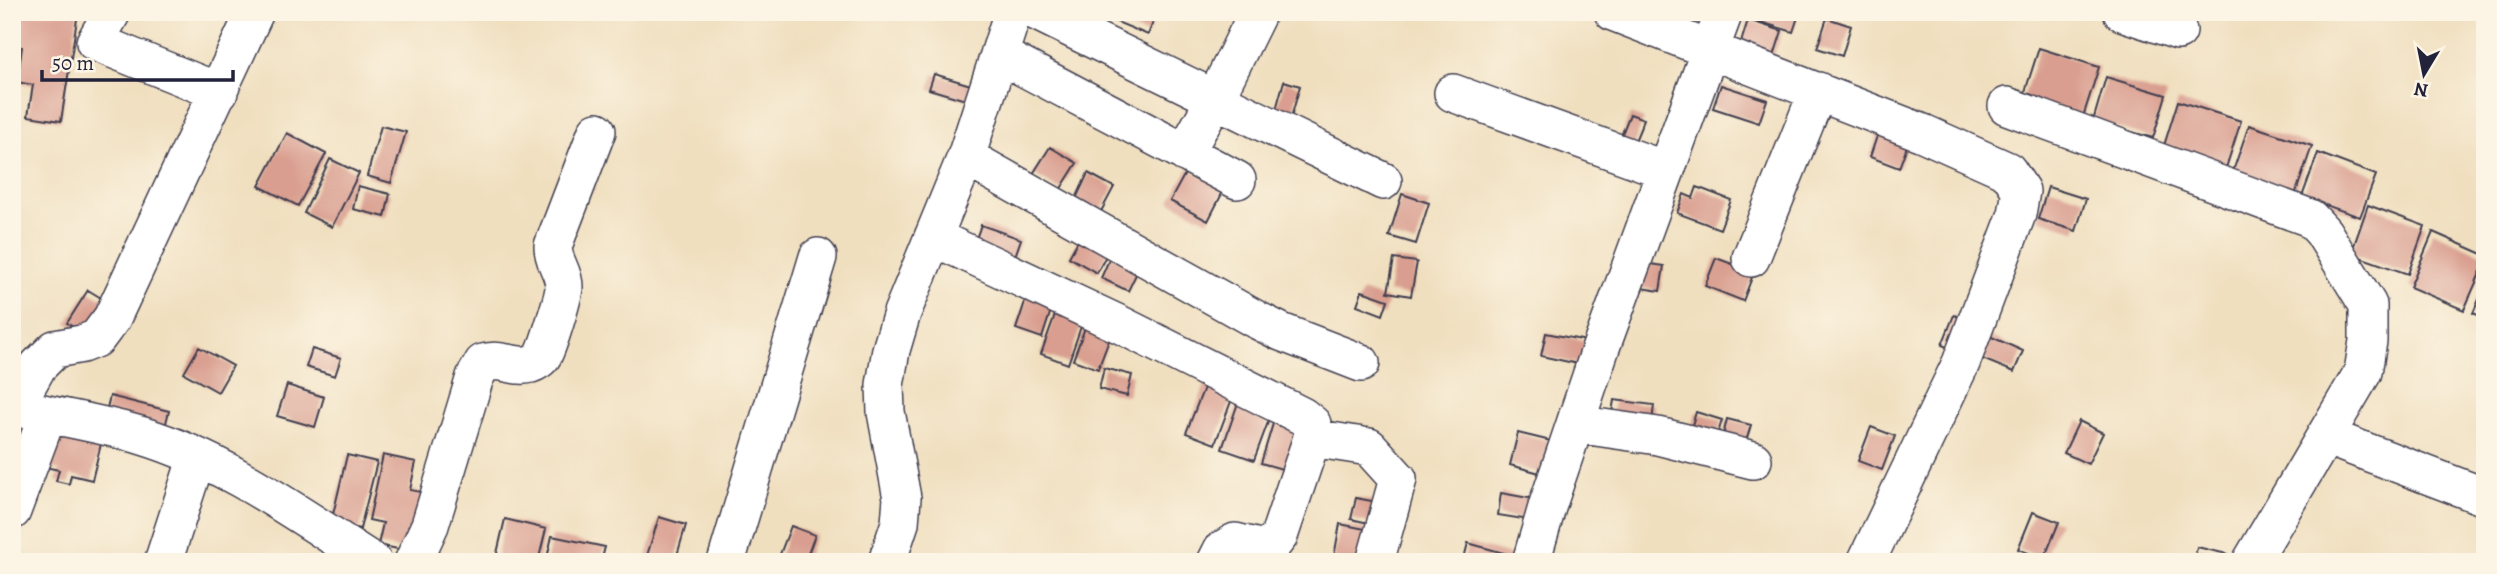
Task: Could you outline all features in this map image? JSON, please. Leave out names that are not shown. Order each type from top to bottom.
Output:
[{"type":"street","points":[[111,12],[95,42],[219,92]]},
{"type":"street","points":[[12,511],[25,409],[38,366],[55,349],[97,338],[112,318],[255,12]]},
{"type":"street","points":[[887,562],[900,523],[902,498],[886,412],[885,385],[891,350],[902,313],[966,157],[1013,12]]},
{"type":"street","points":[[1037,12],[1383,181]]},
{"type":"street","points":[[1185,153],[1258,12]]},
{"type":"street","points":[[1613,12],[1923,133],[2008,171],[2021,191],[2017,215],[1961,363],[1866,562]]},
{"type":"street","points":[[1531,562],[1575,424],[1724,12]]},
{"type":"street","points":[[2122,12],[2178,31]]},
{"type":"street","points":[[1000,55],[1237,180]]},
{"type":"street","points":[[1751,258],[1818,91]]},
{"type":"street","points":[[1453,93],[1665,170]]},
{"type":"street","points":[[2007,106],[2310,218],[2323,232],[2368,305],[2363,372],[2251,562]]},
{"type":"street","points":[[413,562],[430,525],[475,377],[483,363],[495,359],[523,366],[534,364],[543,355],[565,288],[562,273],[553,260],[553,246],[597,131]]},
{"type":"street","points":[[966,157],[1255,319],[1361,363]]},
{"type":"street","points":[[933,237],[1121,325],[1303,416],[1312,424],[1312,438],[1279,536],[1272,545],[1259,548],[1235,542],[1222,550],[1216,562]]},
{"type":"street","points":[[726,562],[818,257]]},
{"type":"street","points":[[25,409],[143,436],[197,457],[238,478],[373,562]]},
{"type":"street","points":[[1575,424],[1658,436],[1753,460]]},
{"type":"street","points":[[2325,436],[2485,497]]},
{"type":"street","points":[[1312,438],[1369,447],[1398,480],[1375,562]]},
{"type":"street","points":[[163,562],[197,457]]},
{"type":"building","points":[[19,12],[78,13],[61,121],[28,116],[33,85],[17,82],[22,47],[14,46]]},
{"type":"building","points":[[1115,12],[1144,12],[1155,17],[1148,35],[1112,20]]},
{"type":"building","points":[[1747,12],[1782,12],[1798,17],[1793,32],[1745,17]]},
{"type":"building","points":[[1827,18],[1851,26],[1842,56],[1817,48]]},
{"type":"building","points":[[1748,20],[1782,31],[1772,62],[1738,52]]},
{"type":"building","points":[[2039,48],[2099,67],[2083,117],[2023,98]]},
{"type":"building","points":[[934,74],[974,86],[969,101],[929,89]]},
{"type":"building","points":[[2106,77],[2166,95],[2153,138],[2093,121]]},
{"type":"building","points":[[1284,81],[1300,86],[1289,125],[1273,120]]},
{"type":"building","points":[[1721,85],[1767,100],[1759,123],[1713,108]]},
{"type":"building","points":[[2178,101],[2241,121],[2225,171],[2162,152]]},
{"type":"building","points":[[1630,114],[1644,119],[1633,146],[1619,141]]},
{"type":"building","points":[[2249,125],[2312,146],[2295,195],[2232,174]]},
{"type":"building","points":[[381,126],[406,132],[391,183],[367,176]]},
{"type":"building","points":[[287,133],[326,154],[298,206],[259,186]]},
{"type":"building","points":[[1878,133],[1908,143],[1899,168],[1870,157]]},
{"type":"building","points":[[1050,147],[1077,163],[1060,190],[1033,174]]},
{"type":"building","points":[[2318,153],[2376,175],[2360,217],[2302,197]]},
{"type":"building","points":[[330,159],[359,173],[332,227],[304,213]]},
{"type":"building","points":[[1188,168],[1225,188],[1208,221],[1170,201]]},
{"type":"building","points":[[1088,173],[1114,187],[1097,219],[1072,207]]},
{"type":"building","points":[[358,186],[390,194],[385,217],[353,209]]},
{"type":"building","points":[[1697,187],[1731,200],[1720,229],[1677,213],[1684,194],[1693,198]]},
{"type":"building","points":[[2048,187],[2086,199],[2076,231],[2038,219]]},
{"type":"building","points":[[1402,194],[1429,203],[1416,244],[1389,236]]},
{"type":"building","points":[[2368,205],[2425,226],[2408,274],[2351,254]]},
{"type":"building","points":[[981,225],[1021,239],[1013,262],[973,247]]},
{"type":"building","points":[[2433,232],[2485,255],[2485,262],[2464,310],[2410,287]]},
{"type":"building","points":[[1080,237],[1108,252],[1097,273],[1069,257]]},
{"type":"building","points":[[1111,255],[1139,268],[1128,291],[1101,278]]},
{"type":"building","points":[[1716,258],[1754,272],[1743,301],[1705,286]]},
{"type":"building","points":[[1394,259],[1417,262],[1411,296],[1388,292]]},
{"type":"building","points":[[1644,263],[1664,266],[1660,291],[1641,288]]},
{"type":"building","points":[[2485,286],[2485,318],[2473,313]]},
{"type":"building","points":[[88,290],[111,304],[90,338],[67,323]]},
{"type":"building","points":[[1362,291],[1388,300],[1383,315],[1357,305]]},
{"type":"building","points":[[1027,296],[1053,304],[1042,338],[1016,329]]},
{"type":"building","points":[[1058,306],[1085,315],[1068,364],[1041,354]]},
{"type":"building","points":[[1954,315],[1973,322],[1961,353],[1942,345]]},
{"type":"building","points":[[1086,325],[1111,335],[1098,369],[1073,360]]},
{"type":"building","points":[[1546,333],[1597,343],[1592,367],[1541,356]]},
{"type":"building","points":[[1985,334],[2023,351],[2014,372],[1975,356]]},
{"type":"building","points":[[199,347],[233,366],[218,392],[184,373]]},
{"type":"building","points":[[312,349],[341,358],[335,376],[306,367]]},
{"type":"building","points":[[1104,368],[1132,375],[1127,396],[1099,389]]},
{"type":"building","points":[[287,385],[324,397],[315,427],[277,416]]},
{"type":"building","points":[[1205,385],[1233,396],[1215,444],[1186,433]]},
{"type":"building","points":[[110,396],[169,411],[164,431],[105,416]]},
{"type":"building","points":[[1614,400],[1654,405],[1651,430],[1610,424]]},
{"type":"building","points":[[1238,403],[1271,414],[1254,460],[1222,449]]},
{"type":"building","points":[[1696,412],[1722,420],[1715,443],[1689,435]]},
{"type":"building","points":[[1275,417],[1307,426],[1293,472],[1261,463]]},
{"type":"building","points":[[1727,419],[1751,425],[1743,451],[1721,444]]},
{"type":"building","points":[[2079,421],[2103,433],[2088,464],[2064,453]]},
{"type":"building","points":[[1871,427],[1895,436],[1882,470],[1858,461]]},
{"type":"building","points":[[52,433],[101,444],[92,480],[71,475],[69,484],[56,481],[59,470],[45,467]]},
{"type":"building","points":[[1518,433],[1563,444],[1555,477],[1510,465]]},
{"type":"building","points":[[347,455],[377,462],[360,529],[331,523]]},
{"type":"building","points":[[383,455],[416,462],[410,490],[426,493],[413,552],[378,545],[383,523],[369,520]]},
{"type":"building","points":[[1501,493],[1545,501],[1541,522],[1498,515]]},
{"type":"building","points":[[1356,498],[1387,504],[1382,526],[1351,519]]},
{"type":"building","points":[[2033,512],[2059,522],[2044,559],[2018,549]]},
{"type":"building","points":[[659,517],[686,525],[675,562],[645,562]]},
{"type":"building","points":[[505,519],[546,529],[538,562],[495,562]]},
{"type":"building","points":[[1340,524],[1375,531],[1369,562],[1333,562]]},
{"type":"building","points":[[791,526],[815,535],[805,562],[777,562]]},
{"type":"building","points":[[552,536],[605,547],[601,562],[546,562]]},
{"type":"building","points":[[1468,543],[1532,561],[1532,562],[1463,562]]},
{"type":"building","points":[[2197,547],[2227,554],[2225,562],[2194,562]]}]
